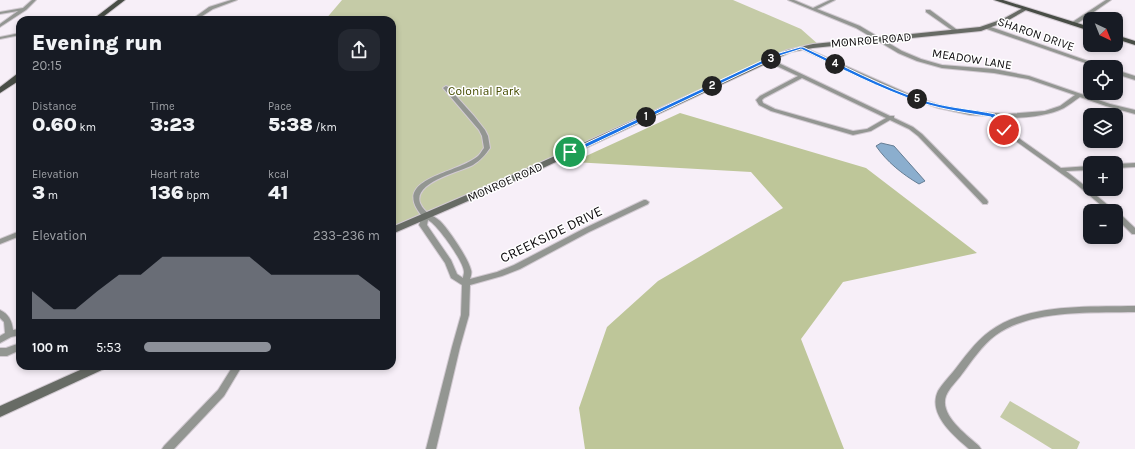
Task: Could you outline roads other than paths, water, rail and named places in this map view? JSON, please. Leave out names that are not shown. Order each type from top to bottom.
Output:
[{"type":"main road","points":[[100,16],[122,0]]},
{"type":"main road","points":[[997,0],[1083,27]]},
{"type":"main road","points":[[1123,39],[1135,43]]},
{"type":"main road","points":[[0,91],[16,79]]},
{"type":"street","points":[[0,26],[34,0]]},
{"type":"street","points":[[199,16],[211,8],[235,0]]},
{"type":"street","name":"MEADOW LANE","points":[[790,0],[850,23],[907,55],[928,62],[1022,77],[1114,107],[1135,112]]},
{"type":"street","points":[[813,9],[833,0]]},
{"type":"street","points":[[1073,24],[1109,0]]},
{"type":"street","points":[[0,13],[24,9]]},
{"type":"street","name":"MONROE ROAD","points":[[396,229],[525,174],[768,60],[801,48],[958,32],[986,27],[1006,20],[1025,9]]},
{"type":"street","points":[[928,11],[958,32]]},
{"type":"street","name":"SHARON DRIVE","points":[[986,27],[1083,60]]},
{"type":"street","points":[[0,38],[16,35]]},
{"type":"street","points":[[801,48],[887,87],[923,101],[954,110],[993,115],[1021,116],[1046,113],[1062,107],[1079,95]]},
{"type":"street","points":[[768,60],[892,117],[911,128],[920,135],[985,202]]},
{"type":"street","points":[[1123,74],[1135,78]]},
{"type":"street","points":[[803,76],[762,97],[759,100],[761,104],[773,110],[853,133],[870,131],[892,117]]},
{"type":"street","points":[[431,449],[463,324],[466,309],[465,283],[468,271],[461,256],[434,220],[426,216],[417,201],[419,190],[431,180],[470,164],[480,156],[486,148],[486,142],[482,131],[446,88]]},
{"type":"street","points":[[993,115],[1008,133],[1104,204]]},
{"type":"street","points":[[1123,166],[1135,165]]},
{"type":"street","points":[[1059,170],[1083,168]]},
{"type":"street","name":"CREEKSIDE DRIVE","points":[[465,283],[499,274],[517,267],[587,230],[646,202]]},
{"type":"street","points":[[426,216],[423,225],[448,262],[454,276],[465,283]]},
{"type":"street","points":[[1123,221],[1134,231]]},
{"type":"street","points":[[0,242],[16,235]]},
{"type":"street","points":[[976,449],[945,417],[940,404],[942,393],[982,343],[1003,327],[1018,320],[1034,316],[1135,309]]},
{"type":"street","points":[[0,313],[8,321],[9,334]]},
{"type":"street","points":[[0,340],[9,334],[16,333]]},
{"type":"street","points":[[0,352],[7,352],[16,348]]},
{"type":"street","points":[[0,412],[91,370]]},
{"type":"street","points":[[167,449],[203,413],[220,393],[235,370]]},
{"type":"water","points":[[881,143],[894,146],[925,181],[919,184],[895,167],[876,146]]},
{"type":"park label","name":"Colonial Park","points":[[484,91]]}]
